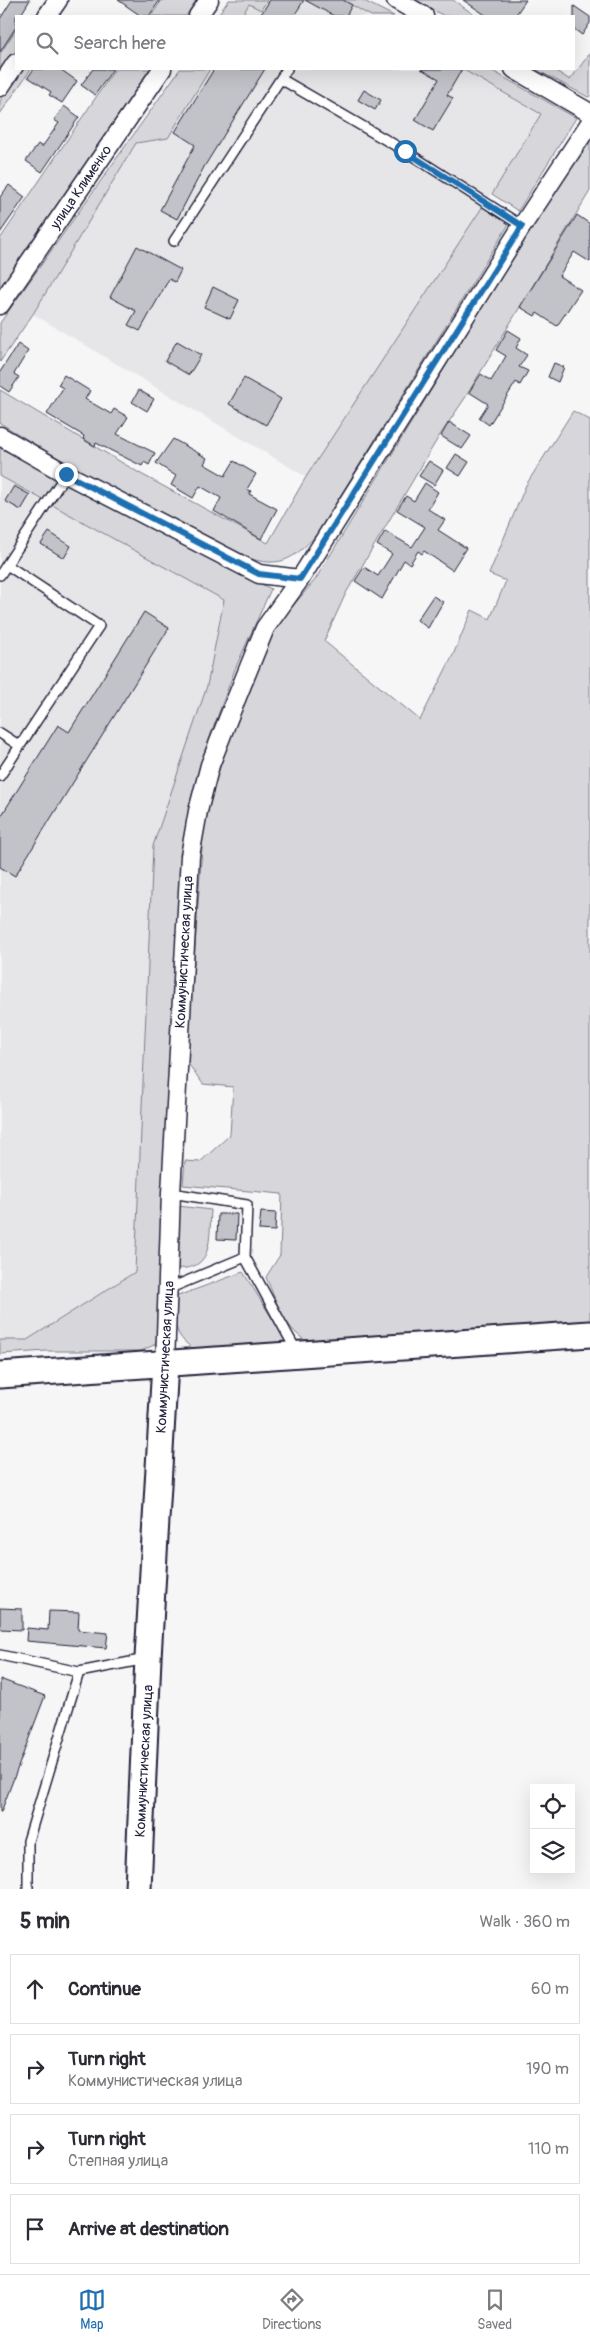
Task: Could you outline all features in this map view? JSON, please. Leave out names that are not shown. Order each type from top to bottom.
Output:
[{"type":"street","points":[[48,15],[58,0]]},
{"type":"street","points":[[199,15],[209,0]]},
{"type":"street","points":[[396,0],[422,15]]},
{"type":"street","points":[[0,87],[15,64]]},
{"type":"street","name":"улица Клименко","points":[[0,304],[161,70]]},
{"type":"street","points":[[516,70],[590,113]]},
{"type":"street","name":"Коммунистическая улица","points":[[138,1889],[148,1658],[165,1364],[171,1193],[190,856],[198,811],[210,765],[265,628],[300,579],[522,226],[590,123]]},
{"type":"street","points":[[0,436],[66,474],[259,574],[300,579]]},
{"type":"street","points":[[0,1375],[590,1334]]},
{"type":"lane","points":[[174,241],[286,70]]},
{"type":"lane","points":[[281,80],[405,151],[522,226]]},
{"type":"lane","points":[[0,575],[66,474]]},
{"type":"lane","points":[[0,776],[99,626],[7,565]]},
{"type":"lane","points":[[0,732],[20,746]]},
{"type":"lane","points":[[171,1193],[247,1206],[245,1257],[299,1354]]},
{"type":"lane","points":[[168,1289],[245,1257]]},
{"type":"lane","points":[[0,1655],[79,1672],[148,1658]]},
{"type":"lane","points":[[28,1889],[28,1842],[79,1672]]},
{"type":"shaded area","points":[[162,0],[197,0],[187,15],[152,15]]},
{"type":"shaded area","points":[[229,0],[267,0],[261,10],[249,4],[243,15],[218,15]]},
{"type":"shaded area","points":[[267,0],[343,0],[369,15],[243,15],[249,3],[261,10]]},
{"type":"shaded area","points":[[343,0],[362,0],[392,15],[369,15]]},
{"type":"shaded area","points":[[416,0],[453,0],[475,15],[442,15]]},
{"type":"shaded area","points":[[15,31],[15,52],[0,75],[0,54]]},
{"type":"shaded area","points":[[590,53],[590,96],[588,97],[537,70],[555,70],[570,80]]},
{"type":"shaded area","points":[[21,70],[30,70],[0,114],[0,101]]},
{"type":"shaded area","points":[[114,70],[149,70],[0,287],[0,239]]},
{"type":"shaded area","points":[[179,70],[209,70],[168,138],[136,143],[33,314],[0,362],[0,323]]},
{"type":"shaded area","points":[[209,70],[464,70],[541,114],[492,194],[306,477],[33,314],[136,143],[168,138]]},
{"type":"shaded area","points":[[464,70],[491,70],[576,118],[518,211],[492,194],[541,114]]},
{"type":"shaded area","points":[[590,134],[590,191],[465,398],[438,438],[346,593],[324,641],[420,720],[453,655],[472,610],[490,619],[506,581],[489,574],[526,485],[573,411],[590,420],[590,1323],[311,1343],[302,1338],[288,1324],[266,1277],[280,1255],[282,1194],[183,1185],[185,1161],[200,1162],[230,1135],[233,1087],[203,1084],[187,1062],[203,833],[212,792],[239,708],[274,628],[315,580]]},
{"type":"shaded area","points":[[483,206],[509,224],[316,535],[302,549],[285,560],[263,561],[234,552],[98,480],[0,423],[0,390],[141,474],[268,543],[306,477]]},
{"type":"shaded area","points":[[0,448],[271,589],[235,669],[203,756],[190,804],[183,844],[176,958],[160,1335],[154,1345],[141,1351],[47,1351],[0,1354],[0,1340],[27,1340],[135,1272],[153,846],[207,686],[224,600],[0,476]]},
{"type":"shaded area","points":[[0,476],[224,600],[207,686],[153,847],[135,1272],[27,1340],[0,1340]]},
{"type":"shaded area","points":[[178,1206],[211,1210],[207,1251],[197,1265],[188,1268],[175,1268]]},
{"type":"shaded area","points":[[243,1272],[288,1344],[195,1350],[178,1333],[175,1321],[175,1297]]},
{"type":"building","points":[[12,0],[30,0],[21,15],[15,15],[15,29],[0,52],[0,19]]},
{"type":"building","points":[[118,0],[160,0],[150,15],[140,15]]},
{"type":"building","points":[[270,0],[304,0],[295,15],[261,15]]},
{"type":"building","points":[[305,0],[343,0],[352,5],[347,15],[332,15]]},
{"type":"building","points":[[463,0],[526,0],[516,15],[486,15]]},
{"type":"building","points":[[574,6],[590,17],[590,23],[582,35],[575,30]]},
{"type":"building","points":[[33,70],[61,70],[77,81],[62,103],[49,95],[51,92],[28,77]]},
{"type":"building","points":[[92,70],[112,70],[95,95],[81,85]]},
{"type":"building","points":[[213,70],[264,70],[204,167],[177,219],[160,210],[195,145],[175,132]]},
{"type":"building","points":[[423,70],[461,70],[447,95],[453,98],[433,131],[415,120],[439,79]]},
{"type":"building","points":[[364,90],[381,100],[375,110],[358,100]]},
{"type":"building","points":[[64,106],[79,117],[42,172],[26,161],[38,144],[42,147],[59,123],[54,120]]},
{"type":"building","points":[[9,185],[25,197],[0,233],[0,197]]},
{"type":"building","points":[[577,215],[590,224],[590,262],[574,252],[559,276],[581,290],[557,326],[537,313],[535,316],[520,307]]},
{"type":"building","points":[[137,246],[181,270],[175,282],[169,279],[140,331],[128,325],[136,311],[110,297]]},
{"type":"building","points":[[213,287],[239,300],[230,319],[204,307]]},
{"type":"building","points":[[508,330],[521,338],[516,348],[527,355],[519,367],[528,371],[520,385],[516,382],[489,425],[479,418],[488,404],[469,392],[481,374],[491,381],[506,356],[496,350]]},
{"type":"building","points":[[177,341],[201,355],[189,375],[165,361]]},
{"type":"building","points":[[18,344],[28,351],[14,374],[19,377],[9,392],[0,386],[0,372]]},
{"type":"building","points":[[554,363],[564,367],[558,382],[548,377]]},
{"type":"building","points":[[64,375],[90,391],[85,399],[111,414],[114,409],[128,417],[117,434],[155,453],[149,465],[144,462],[142,466],[96,443],[95,446],[83,439],[84,436],[47,414],[63,388],[58,385]]},
{"type":"building","points":[[244,378],[281,399],[266,425],[229,404]]},
{"type":"building","points":[[139,390],[154,399],[147,411],[132,402]]},
{"type":"building","points":[[449,422],[471,436],[462,449],[441,436]]},
{"type":"building","points":[[173,439],[207,458],[204,464],[225,476],[234,461],[256,474],[247,489],[251,491],[249,494],[277,509],[261,539],[214,511],[221,498],[200,486],[193,498],[171,485],[176,476],[156,463]]},
{"type":"building","points":[[456,454],[469,462],[460,476],[447,468]]},
{"type":"building","points":[[429,461],[443,470],[434,485],[419,476]]},
{"type":"building","points":[[425,483],[438,492],[428,509],[445,520],[438,530],[466,548],[452,570],[424,551],[422,554],[418,551],[410,564],[404,560],[382,599],[355,581],[364,567],[378,576],[392,554],[377,545],[385,531],[412,547],[425,527],[397,510],[406,496],[414,501]]},
{"type":"building","points":[[14,486],[30,495],[21,510],[5,501]]},
{"type":"building","points":[[49,532],[71,546],[64,558],[41,544]]},
{"type":"building","points":[[433,596],[443,602],[428,628],[417,620]]},
{"type":"building","points":[[144,612],[169,628],[15,876],[0,867],[0,818],[58,725],[69,732]]},
{"type":"building","points":[[261,1212],[276,1213],[275,1231],[259,1230]]},
{"type":"building","points":[[218,1214],[237,1214],[236,1240],[217,1239]]},
{"type":"building","points":[[0,1608],[22,1609],[22,1630],[0,1629]]},
{"type":"building","points":[[49,1611],[79,1612],[78,1630],[108,1633],[106,1648],[26,1641],[27,1628],[48,1630]]},
{"type":"building","points":[[0,1679],[45,1696],[1,1812],[0,1812]]},
{"type":"route","points":[[66,474],[259,574],[300,579],[522,226],[405,151]]}]
